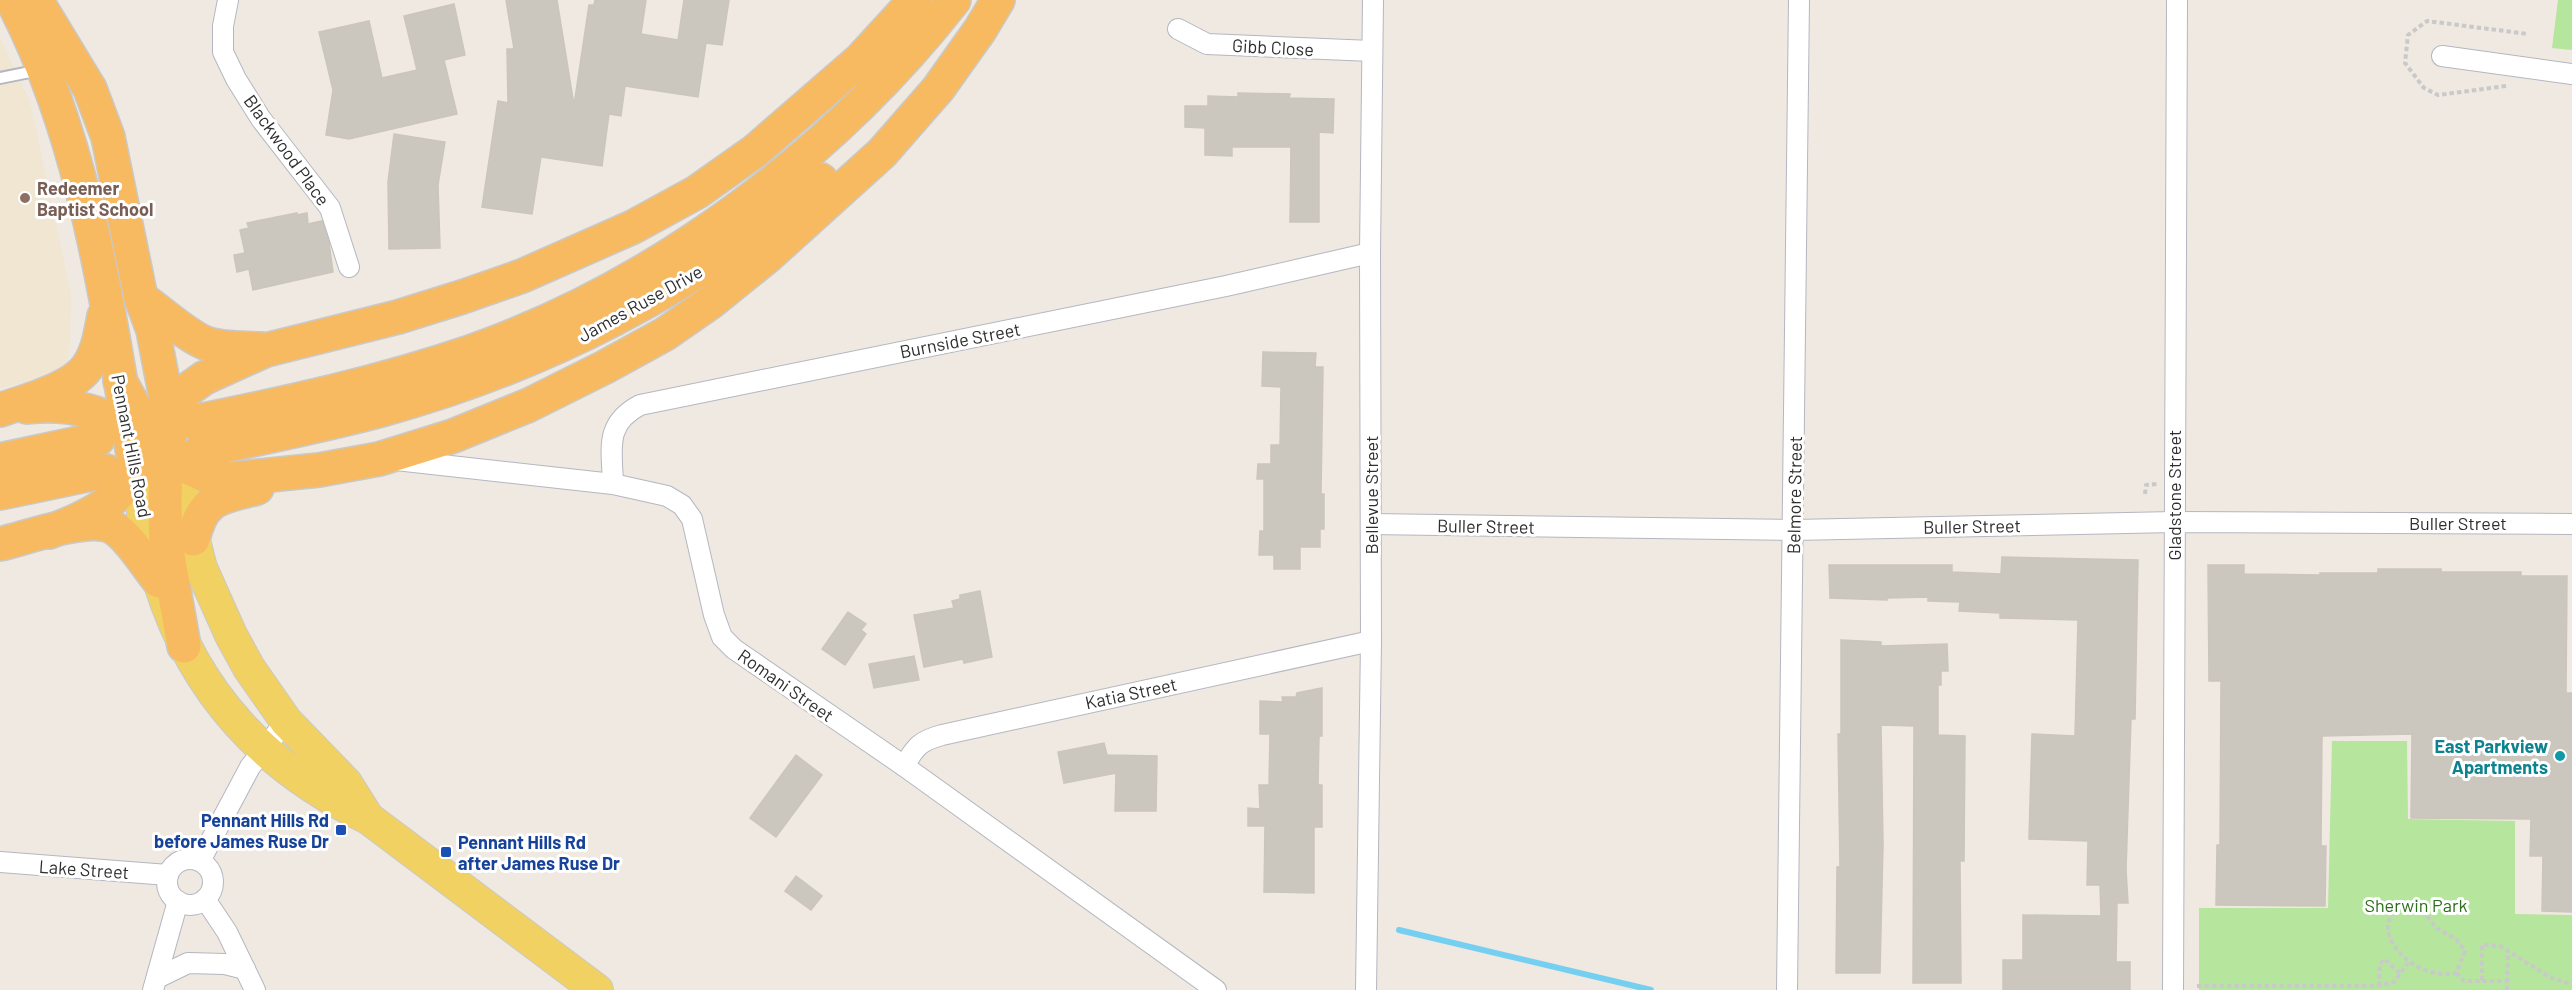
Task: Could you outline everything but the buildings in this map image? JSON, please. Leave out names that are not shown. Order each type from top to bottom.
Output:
[{"type":"highway","name":"Pennant Hills Road","points":[[12,0],[27,28],[74,160],[93,239],[120,381],[153,446]]},
{"type":"highway","points":[[36,0],[90,89],[100,113],[117,174],[141,298],[136,334],[149,403],[166,545],[184,646]]},
{"type":"highway","points":[[49,532],[100,510],[125,487],[153,446],[183,393],[204,378],[266,350],[398,317],[522,276],[633,227],[697,192],[755,151],[861,59],[915,0]]},
{"type":"highway","name":"James Ruse Drive","points":[[0,493],[472,351],[598,296],[642,272],[713,226],[772,183],[833,132],[887,79],[954,0]]},
{"type":"highway","name":"James Ruse Drive","points":[[0,460],[153,446],[348,418],[449,389],[580,338],[700,270],[752,235],[808,191],[868,141],[924,82],[991,0]]},
{"type":"highway","points":[[0,410],[58,405],[89,411],[198,473],[220,478],[257,477],[319,470],[379,459],[453,436],[529,405],[665,334],[711,302],[768,256],[882,153],[938,89],[980,30],[998,0]]},
{"type":"highway","points":[[141,298],[194,337],[209,345],[266,350]]},
{"type":"highway","points":[[0,410],[58,388],[85,370],[95,351],[105,305]]},
{"type":"highway","points":[[193,539],[202,511],[219,499],[319,470]]},
{"type":"highway","points":[[0,544],[93,524],[109,526],[123,536],[159,581]]},
{"type":"main road","name":"Pennant Hills Road","points":[[153,446],[183,498],[193,539],[213,599],[249,668],[286,721],[346,783],[368,818]]},
{"type":"main road","name":"Pennant Hills Road","points":[[153,446],[159,581],[184,646],[214,695],[262,749],[296,776],[334,802],[368,818],[597,990]]},
{"type":"street","name":"Blackwood Place","points":[[228,0],[223,26],[223,52],[231,70],[261,119],[330,208],[349,267]]},
{"type":"street","name":"Bellevue Street","points":[[1366,990],[1371,641],[1370,253],[1374,0]]},
{"type":"street","name":"Belmore Street","points":[[1787,990],[1799,0]]},
{"type":"street","name":"Gladstone Street","points":[[2173,990],[2177,0]]},
{"type":"street","name":"Gibb Close","points":[[1178,29],[1207,44],[1372,51]]},
{"type":"street","points":[[2442,56],[2572,74]]},
{"type":"street","name":"Burnside Street","points":[[614,484],[611,438],[626,412],[640,405],[1226,286],[1370,253]]},
{"type":"street","name":"Romani Street","points":[[379,459],[614,484],[667,496],[682,506],[692,519],[714,615],[722,637],[734,649],[904,766],[1216,990]]},
{"type":"street","name":"Buller Street","points":[[1371,524],[1794,530],[2174,522],[2572,524]]},
{"type":"street","name":"Katia Street","points":[[904,766],[915,747],[925,740],[942,735],[1371,641]]},
{"type":"street","points":[[200,861],[262,749],[286,721]]},
{"type":"street","points":[[184,859],[200,861],[211,871],[213,879],[210,893],[205,899],[192,905],[178,901],[168,890],[168,875],[171,868],[184,859]]},
{"type":"street","name":"Lake Street","points":[[0,862],[168,875]]},
{"type":"street","points":[[205,899],[227,932],[255,990]]},
{"type":"street","points":[[155,984],[178,901]]},
{"type":"street","points":[[155,984],[188,963],[225,964],[244,969]]},
{"type":"lane","points":[[0,78],[43,70]]},
{"type":"path","points":[[2145,494],[2146,485],[2157,484]]},
{"type":"path","points":[[2403,903],[2419,905],[2436,928],[2457,940],[2465,951],[2456,973],[2444,976],[2426,972],[2408,963],[2389,933],[2388,918],[2393,909],[2403,903]]},
{"type":"path","points":[[2482,981],[2482,945],[2500,946],[2551,978],[2572,984]]},
{"type":"path","points":[[2507,990],[2508,951]]},
{"type":"path","points":[[2379,986],[2380,964],[2385,959],[2401,974]]},
{"type":"path","points":[[2197,986],[2379,986],[2394,982],[2408,963]]},
{"type":"path","points":[[2456,973],[2464,981],[2507,981]]},
{"type":"shaded area","name":"Redeemer Baptist School","points":[[0,38],[30,102],[71,295],[70,339],[66,373],[0,388]]},
{"type":"green space","points":[[2558,0],[2572,0],[2572,50],[2552,48]]},
{"type":"green space","name":"Sherwin Park","points":[[2332,741],[2407,741],[2408,819],[2515,821],[2515,914],[2572,915],[2572,990],[2199,990],[2199,908],[2328,908]]},
{"type":"waterway","points":[[1399,930],[1651,990]]},
{"type":"place","name":"Redeemer Baptist School","points":[[25,198]]},
{"type":"place","name":"East Parkview Apartments","points":[[2560,756]]},
{"type":"place","name":"Pennant Hills Rd before James Ruse Dr","points":[[341,830]]},
{"type":"place","name":"Pennant Hills Rd after James Ruse Dr","points":[[446,852]]}]
